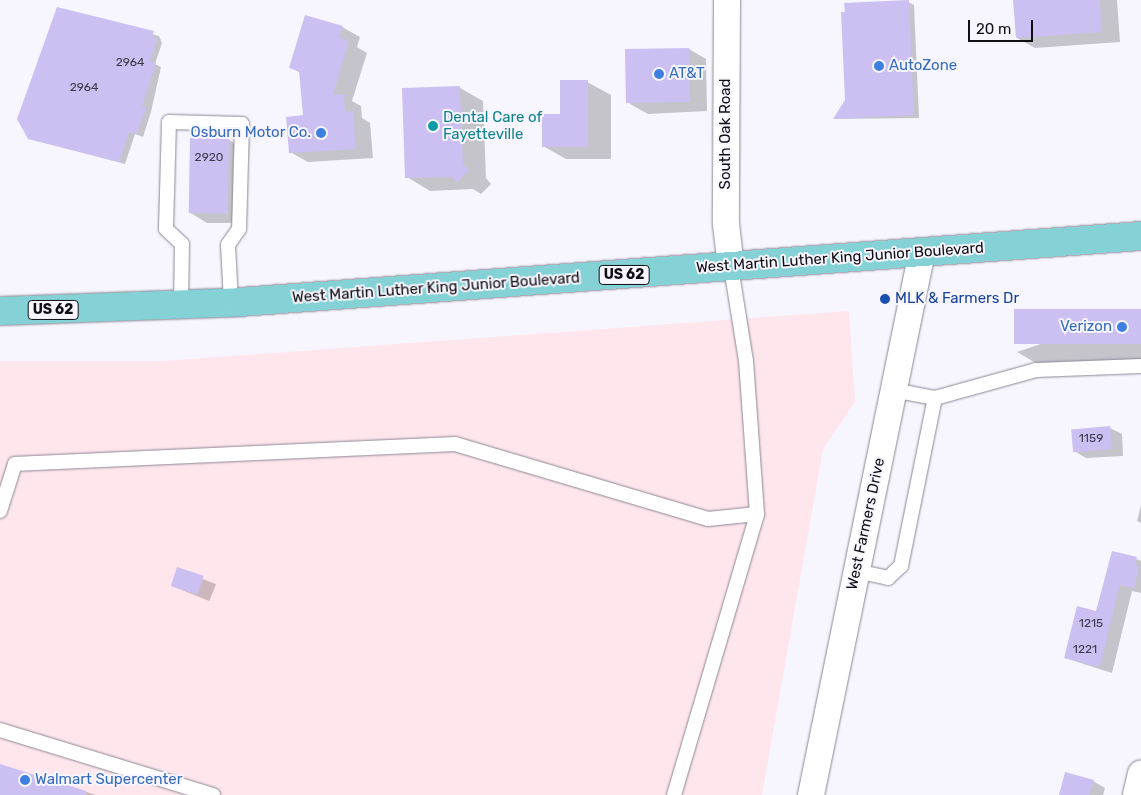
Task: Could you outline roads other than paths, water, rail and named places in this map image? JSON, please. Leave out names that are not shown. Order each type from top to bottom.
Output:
[{"type":"highway","name":"West Martin Luther King Junior Boulevard","points":[[0,311],[231,302],[1141,236]]},
{"type":"street","name":"South Oak Road","points":[[727,0],[726,224],[731,267]]},
{"type":"street","name":"West Farmers Drive","points":[[811,795],[922,252]]},
{"type":"street","points":[[1136,795],[1141,774]]},
{"type":"lane","points":[[181,305],[182,244],[166,230],[168,122],[242,124],[239,229],[228,246],[231,302]]},
{"type":"lane","points":[[674,795],[757,514],[746,361],[731,267]]},
{"type":"lane","points":[[893,390],[935,398],[1036,370],[1141,366]]},
{"type":"lane","points":[[856,572],[888,578],[901,566],[935,398]]},
{"type":"lane","points":[[0,512],[15,464],[455,444],[708,519],[757,514]]},
{"type":"lane","points":[[0,730],[213,795]]},
{"type":"place","name":"AutoZone","points":[[879,66]]},
{"type":"place","name":"AT&T","points":[[659,74]]},
{"type":"place","name":"Dental Care of Fayetteville","points":[[433,126]]},
{"type":"place","name":"Osburn Motor Co.","points":[[321,133]]},
{"type":"place","name":"MLK & Farmers Dr","points":[[885,299]]},
{"type":"place","name":"Verizon","points":[[1122,327]]},
{"type":"place","name":"Walmart Supercenter","points":[[25,780]]}]
